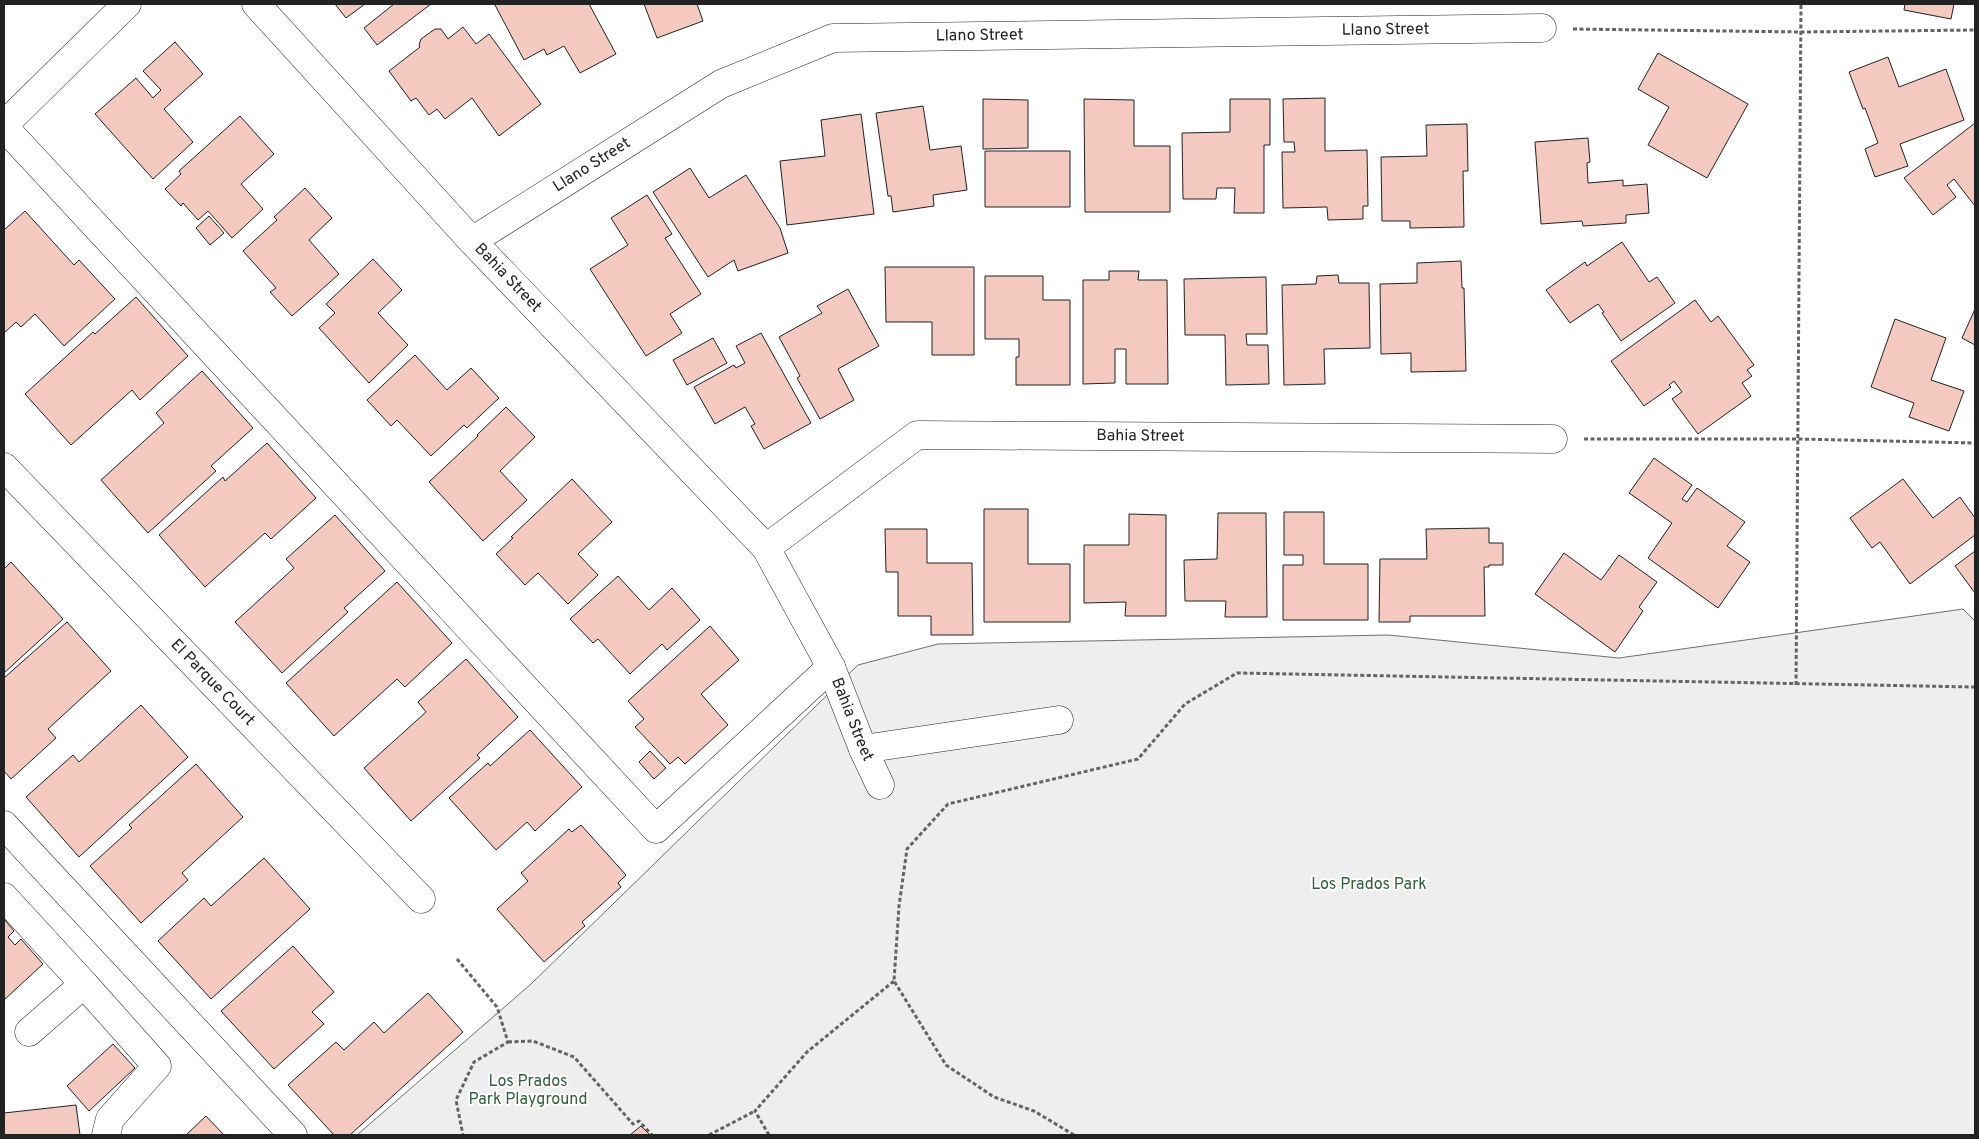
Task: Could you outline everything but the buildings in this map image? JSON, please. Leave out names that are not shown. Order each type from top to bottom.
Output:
[{"type":"street","points":[[127,4],[4,126],[656,829],[831,667]]},
{"type":"street","name":"Bahia Street","points":[[256,4],[472,241],[766,548],[831,667],[863,749],[880,785]]},
{"type":"street","name":"Llano Street","points":[[472,241],[721,84],[833,38],[1542,28]]},
{"type":"street","name":"Bahia Street","points":[[766,548],[916,434],[1553,439]]},
{"type":"street","name":"El Parque Court","points":[[4,467],[421,899]]},
{"type":"street","points":[[863,749],[1058,720]]},
{"type":"street","points":[[4,824],[293,1135]]},
{"type":"street","points":[[4,897],[157,1066],[110,1119],[106,1135]]},
{"type":"street","points":[[29,1032],[84,984]]},
{"type":"path","points":[[1796,685],[1801,4]]},
{"type":"path","points":[[1542,28],[1801,32],[1975,30]]},
{"type":"path","points":[[1553,439],[1799,439],[1975,443]]},
{"type":"path","points":[[1074,1135],[1034,1111],[994,1097],[946,1065],[894,981],[899,906],[907,850],[948,804],[1138,759],[1184,704],[1237,673],[1975,687]]},
{"type":"path","points":[[457,959],[497,1007],[508,1042]]},
{"type":"path","points":[[709,1135],[754,1110],[807,1052],[894,981]]},
{"type":"path","points":[[463,1135],[456,1100],[474,1062],[508,1042],[533,1040],[574,1057],[633,1124],[639,1121],[652,1135]]},
{"type":"path","points":[[754,1110],[769,1135]]},
{"type":"green space","name":"Los Prados Park","points":[[1963,609],[1975,621],[1975,1135],[357,1135],[531,984],[858,665],[938,644],[1388,635],[1619,658]]},
{"type":"park label","name":"Los Prados Park Playground","points":[[528,1091]]}]
